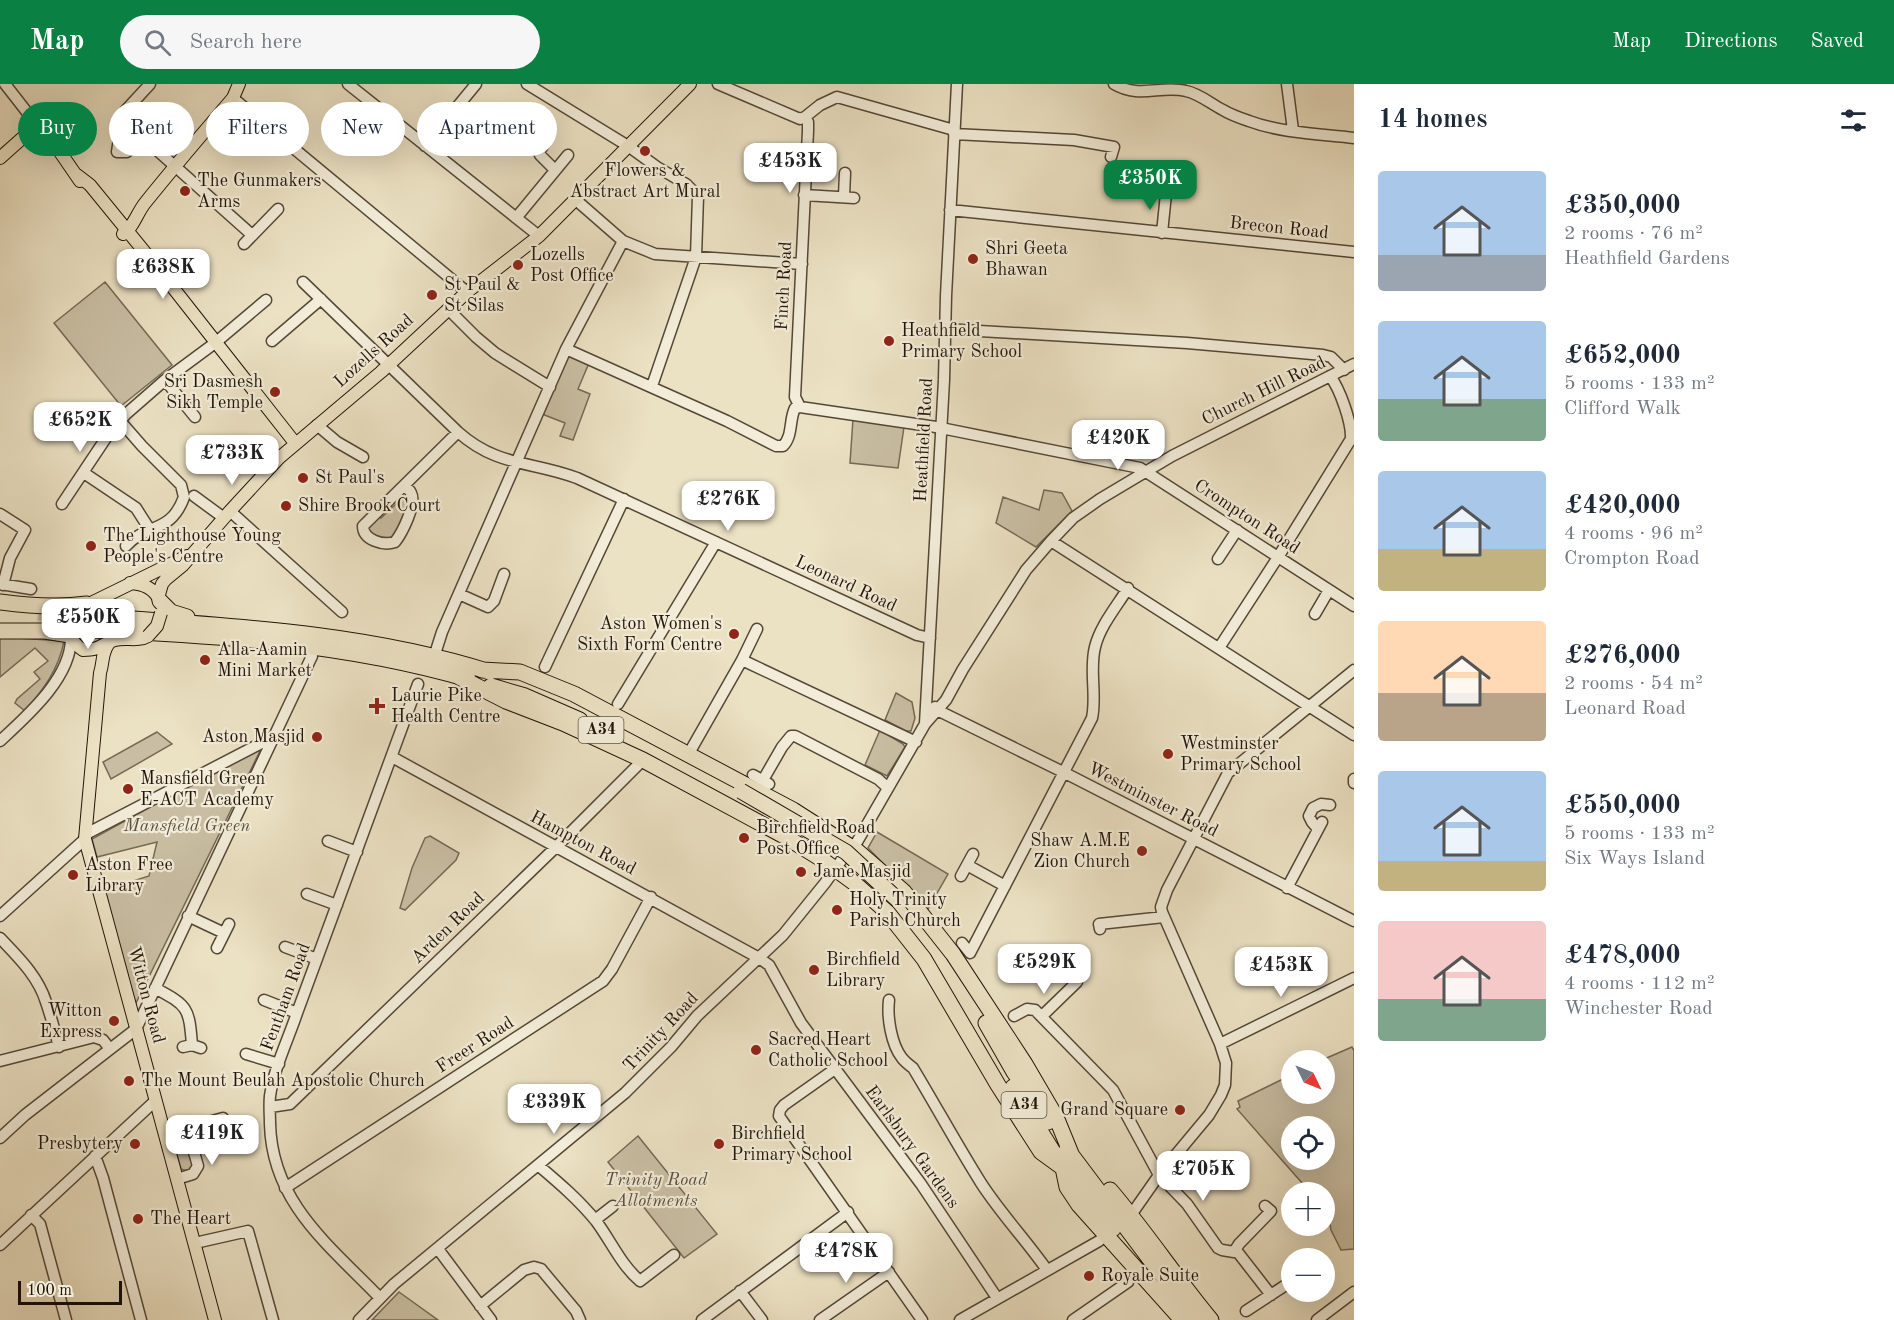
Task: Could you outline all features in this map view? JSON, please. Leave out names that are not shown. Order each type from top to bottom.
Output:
[{"type":"highway","points":[[0,602],[47,606],[91,617]]},
{"type":"highway","points":[[160,604],[171,612],[184,616],[370,634],[390,647]]},
{"type":"highway","points":[[0,611],[38,619],[0,621]]},
{"type":"highway","name":"A34","points":[[91,617],[280,631],[390,647],[436,664],[459,676],[525,696],[596,727],[739,796],[846,852],[893,907],[906,907],[942,954],[995,1037],[1102,1217],[1192,1320]]},
{"type":"highway","name":"A34","points":[[91,617],[212,637],[387,660],[482,669],[529,684],[568,700],[651,741],[739,796]]},
{"type":"highway","points":[[0,631],[45,631],[70,637]]},
{"type":"highway","points":[[145,638],[312,656],[413,675],[436,664]]},
{"type":"highway","points":[[482,669],[520,672],[574,694],[793,810],[850,849],[904,892],[953,954],[1025,1064],[1056,1117],[1071,1162],[1067,1187],[1079,1206],[1182,1320]]},
{"type":"highway","points":[[459,676],[506,701],[562,723],[643,760],[837,867]]},
{"type":"highway","points":[[817,825],[828,855],[837,867],[860,888],[893,907]]},
{"type":"highway","points":[[850,849],[873,875],[998,1085],[1041,1152],[1071,1162],[1096,1174],[1131,1215],[1211,1320]]},
{"type":"highway","name":"A34","points":[[1071,1162],[1199,1320]]},
{"type":"main road","points":[[123,231],[233,98],[239,84]]},
{"type":"main road","name":"Lozells Road","points":[[145,638],[157,626],[162,584],[261,477],[295,443],[389,363],[467,292],[539,236],[690,84]]},
{"type":"main road","points":[[0,158],[18,142]]},
{"type":"main road","points":[[62,156],[77,175],[90,185],[134,246],[135,253],[184,311],[215,343],[295,443]]},
{"type":"main road","points":[[123,231],[215,343]]},
{"type":"main road","name":"Lozells Road","points":[[91,617],[130,583],[193,553]]},
{"type":"main road","points":[[130,583],[144,585],[155,592],[160,604]]},
{"type":"main road","points":[[91,617],[77,611],[68,628],[70,637],[82,650],[92,656],[100,673]]},
{"type":"main road","points":[[82,650],[98,649],[117,640],[145,638]]},
{"type":"main road","name":"Witton Road","points":[[109,642],[102,651],[103,664],[100,673],[86,836],[215,1320]]},
{"type":"street","points":[[5,84],[19,102]]},
{"type":"street","points":[[133,102],[150,84]]},
{"type":"street","points":[[348,84],[417,140]]},
{"type":"street","points":[[461,102],[476,84]]},
{"type":"street","points":[[527,84],[628,146],[686,184],[698,196],[696,257],[651,386]]},
{"type":"street","points":[[718,84],[800,119],[820,105],[837,97],[954,132],[1033,143],[1074,140],[1114,147],[1111,157]]},
{"type":"street","name":"Heathfield Road","points":[[837,867],[850,849],[859,826],[877,799],[888,788],[925,724],[957,84]]},
{"type":"street","points":[[1114,84],[1129,90],[1145,92],[1184,90],[1194,93],[1225,111],[1272,128],[1354,138]]},
{"type":"street","points":[[1287,84],[1293,130]]},
{"type":"street","points":[[233,98],[467,292]]},
{"type":"street","name":"Finch Road","points":[[800,407],[795,397],[808,131],[808,122],[805,117]]},
{"type":"street","points":[[516,218],[568,155]]},
{"type":"street","points":[[165,156],[252,235]]},
{"type":"street","points":[[438,156],[539,236]]},
{"type":"street","points":[[541,156],[555,170]]},
{"type":"street","points":[[804,195],[849,197],[845,173]]},
{"type":"street","points":[[1157,178],[1165,180],[1167,184],[1162,232]]},
{"type":"street","points":[[576,200],[623,241],[655,254],[802,264]]},
{"type":"street","points":[[244,244],[278,208]]},
{"type":"street","name":"Brecon Road","points":[[950,210],[1354,252]]},
{"type":"street","points":[[436,664],[440,635],[515,463],[566,349],[623,241]]},
{"type":"street","name":"Leonard Road","points":[[303,282],[458,432],[479,449],[515,463],[561,472],[917,635],[930,638]]},
{"type":"street","points":[[62,504],[108,435],[133,408],[165,380],[215,343],[261,299]]},
{"type":"street","points":[[272,341],[321,299]]},
{"type":"street","points":[[448,309],[495,353],[549,387]]},
{"type":"street","points":[[945,329],[1187,343],[1323,355],[1331,357],[1344,370]]},
{"type":"street","points":[[566,349],[651,386],[776,446],[783,446],[787,442],[793,413],[795,408],[800,407],[941,428]]},
{"type":"street","name":"Church Hill Road","points":[[938,710],[942,697],[963,669],[1026,570],[1073,518],[1172,456],[1354,364]]},
{"type":"street","points":[[1219,648],[1347,449],[1352,430],[1330,376]]},
{"type":"street","points":[[165,380],[195,416]]},
{"type":"street","points":[[121,422],[177,480],[184,492],[181,506],[174,516],[163,525],[131,540],[126,546]]},
{"type":"street","points":[[317,425],[337,442],[352,443],[358,455],[363,457]]},
{"type":"street","name":"Crompton Road","points":[[941,428],[1145,471],[1354,606]]},
{"type":"street","points":[[404,486],[411,492],[413,500],[395,542],[384,544],[366,536],[363,526],[458,432]]},
{"type":"street","points":[[84,472],[136,508],[150,530]]},
{"type":"street","points":[[194,496],[227,514],[329,608],[342,612]]},
{"type":"street","points":[[545,667],[624,499]]},
{"type":"street","points":[[0,514],[25,530],[7,566],[1,584],[31,589]]},
{"type":"street","points":[[1218,559],[1237,530]]},
{"type":"street","points":[[1051,541],[1128,588],[1354,735]]},
{"type":"street","points":[[630,709],[615,702],[716,542]]},
{"type":"street","points":[[459,594],[488,607],[494,601],[504,574]]},
{"type":"street","points":[[962,943],[970,953],[1092,718],[1095,646],[1101,631],[1128,588]]},
{"type":"street","points":[[1315,614],[1329,590]]},
{"type":"street","points":[[688,755],[757,628]]},
{"type":"street","points":[[62,670],[70,648],[70,637]]},
{"type":"street","points":[[0,741],[38,706],[62,670],[82,650]]},
{"type":"street","points":[[0,1138],[25,1115],[136,1029],[312,656]]},
{"type":"street","points":[[741,660],[916,742]]},
{"type":"street","points":[[1131,1215],[1159,1175],[1209,1115],[1225,1085],[1226,1063],[1220,1044],[1161,907],[1167,890],[1228,773],[1354,670]]},
{"type":"street","name":"Fentham Road","points":[[380,1298],[303,1217],[285,1188],[272,1153],[270,1095],[297,1013],[418,684]]},
{"type":"street","name":"Westminster Road","points":[[927,698],[938,710],[1354,921]]},
{"type":"street","points":[[925,724],[938,710]]},
{"type":"street","points":[[0,916],[86,836],[275,736]]},
{"type":"street","points":[[762,779],[782,747],[791,736],[795,736],[841,758],[878,779],[888,788]]},
{"type":"street","name":"Hampton Road","points":[[392,757],[759,958]]},
{"type":"street","name":"Arden Road","points":[[270,1107],[290,1104],[556,848],[643,760]]},
{"type":"street","points":[[1287,888],[1320,826],[1312,822],[1309,816],[1313,808],[1321,804],[1330,805]]},
{"type":"street","points":[[328,841],[357,852]]},
{"type":"street","points":[[961,876],[973,854]]},
{"type":"street","points":[[968,865],[1005,886]]},
{"type":"street","name":"Trinity Road","points":[[359,1320],[380,1298],[625,1093],[671,1047],[697,1016],[783,935],[837,867]]},
{"type":"street","points":[[307,894],[337,905]]},
{"type":"street","name":"Freer Road","points":[[285,1188],[603,981],[612,969],[651,897]]},
{"type":"street","points":[[188,916],[226,928],[217,948]]},
{"type":"street","points":[[1100,929],[1099,924],[1164,917]]},
{"type":"street","points":[[0,938],[24,963],[37,981],[46,1000],[59,1047]]},
{"type":"street","points":[[285,947],[317,959]]},
{"type":"street","name":"Earlsbury Gardens","points":[[759,958],[769,965],[801,1023],[921,1184],[997,1298]]},
{"type":"street","points":[[1042,1016],[1077,982],[1068,975]]},
{"type":"street","points":[[1220,1044],[1354,978]]},
{"type":"street","points":[[154,988],[180,1002],[187,1012],[192,1047]]},
{"type":"street","points":[[264,1000],[297,1013]]},
{"type":"street","points":[[888,1000],[890,1027],[895,1046],[902,1058],[913,1068],[982,1184],[1011,1226],[1027,1241],[1047,1270]]},
{"type":"street","points":[[1014,1016],[1027,1009],[1035,1010],[1113,1090],[1159,1175],[1187,1204],[1218,1248],[1235,1251],[1271,1295]]},
{"type":"street","points":[[0,1061],[94,1037],[103,1040],[110,1049]]},
{"type":"street","points":[[246,1054],[279,1064]]},
{"type":"street","points":[[835,1069],[784,1105],[779,1116],[922,1320]]},
{"type":"street","points":[[0,1245],[155,1101]]},
{"type":"street","points":[[172,1132],[223,1118]]},
{"type":"street","points":[[177,1179],[193,1174],[198,1166],[187,1128]]},
{"type":"street","points":[[95,1156],[141,1320]]},
{"type":"street","points":[[539,1166],[574,1197],[595,1220],[613,1244],[637,1284],[674,1255]]},
{"type":"street","points":[[595,1220],[613,1206]]},
{"type":"street","points":[[1235,1251],[1271,1211],[1265,1206]]},
{"type":"street","points":[[702,1320],[848,1212]]},
{"type":"street","points":[[31,1215],[40,1224],[66,1320]]},
{"type":"street","points":[[195,1243],[248,1231],[273,1320]]},
{"type":"street","points":[[960,1320],[1105,1236]]},
{"type":"street","points":[[438,1249],[491,1320]]},
{"type":"street","points":[[480,1306],[524,1270],[534,1267],[541,1269],[576,1311],[580,1320]]},
{"type":"street","points":[[820,1320],[889,1272]]},
{"type":"street","points":[[1073,1320],[1128,1282]]},
{"type":"street","points":[[1246,1311],[1281,1288]]},
{"type":"street","points":[[740,1291],[762,1320]]},
{"type":"street","points":[[1317,1320],[1354,1293]]},
{"type":"green space","points":[[105,282],[172,365],[121,406],[54,323]]},
{"type":"green space","points":[[569,353],[589,363],[578,389],[590,394],[573,440],[560,436],[565,423],[542,414]]},
{"type":"green space","points":[[853,419],[904,427],[898,468],[850,463]]},
{"type":"green space","points":[[1044,490],[1062,493],[1072,511],[1036,547],[996,523],[1003,497],[1039,510]]},
{"type":"green space","points":[[400,497],[406,497],[410,503],[395,536],[385,542],[368,533],[369,527],[377,518],[381,518]]},
{"type":"green space","points":[[0,637],[64,641],[62,651],[49,679],[25,711],[15,703],[40,679],[34,672],[48,661],[35,648],[0,677]]},
{"type":"green space","points":[[896,693],[912,702],[915,718],[911,731],[906,731],[885,720]]},
{"type":"green space","points":[[880,730],[905,747],[887,776],[865,765]]},
{"type":"green space","points":[[157,732],[172,744],[111,779],[103,762]]},
{"type":"green space","name":"Mansfield Green","points":[[263,745],[134,1007],[105,890],[149,876],[157,842],[97,857],[92,839]]},
{"type":"green space","points":[[877,832],[948,874],[928,909],[868,848]]},
{"type":"green space","points":[[430,836],[459,853],[456,860],[405,910],[400,908],[412,868],[425,838]]},
{"type":"green space","points":[[1352,1047],[1354,1051],[1354,1249],[1341,1250],[1334,1236],[1335,1182],[1301,1182],[1291,1170],[1335,1170],[1335,1116],[1281,1116],[1281,1159],[1237,1109],[1240,1107],[1238,1101],[1281,1080],[1281,1104],[1335,1104],[1335,1054]]},
{"type":"green space","points":[[184,1135],[193,1166],[187,1171],[181,1169],[172,1137]]},
{"type":"green space","name":"Trinity Road Allotments","points":[[638,1136],[717,1234],[684,1258],[608,1162]]},
{"type":"green space","points":[[399,1292],[438,1320],[372,1320]]},
{"type":"tunnel","points":[[38,613],[91,616]]},
{"type":"tunnel","points":[[55,626],[94,630]]},
{"type":"place","name":"Flowers & Abstract Art Mural","points":[[645,151]]},
{"type":"place","name":"The Gunmakers Arms","points":[[185,191]]},
{"type":"place","name":"Shri Geeta Bhawan","points":[[973,259]]},
{"type":"place","name":"Lozells Post Office","points":[[518,265]]},
{"type":"place","name":"St Paul & St Silas","points":[[432,295]]},
{"type":"place","name":"Heathfield Primary School","points":[[889,341]]},
{"type":"place","name":"Sri Dasmesh Sikh Temple","points":[[275,392]]},
{"type":"place","name":"St Paul's","points":[[303,478]]},
{"type":"place","name":"Shire Brook Court","points":[[286,506]]},
{"type":"place","name":"The Lighthouse Young People's Centre","points":[[91,546]]},
{"type":"place","name":"Aston Women's Sixth Form Centre","points":[[734,634]]},
{"type":"place","name":"Alla-Aamin Mini Market","points":[[205,660]]},
{"type":"place","name":"Laurie Pike Health Centre","points":[[377,706]]},
{"type":"place","name":"Aston Masjid","points":[[317,737]]},
{"type":"place","name":"Westminster Primary School","points":[[1168,754]]},
{"type":"place","name":"Mansfield Green E-ACT Academy","points":[[128,789]]},
{"type":"place","name":"Birchfield Road Post Office","points":[[744,838]]},
{"type":"place","name":"Shaw A.M.E Zion Church","points":[[1142,851]]},
{"type":"place","name":"Jame Masjid","points":[[801,872]]},
{"type":"place","name":"Aston Free Library","points":[[73,875]]},
{"type":"place","name":"Holy Trinity Parish Church","points":[[837,910]]},
{"type":"place","name":"Birchfield Library","points":[[814,970]]},
{"type":"place","name":"Witton Express","points":[[114,1021]]},
{"type":"place","name":"Sacred Heart Catholic School","points":[[756,1050]]},
{"type":"place","name":"The Mount Beulah Apostolic Church","points":[[129,1081]]},
{"type":"place","name":"Grand Square","points":[[1180,1110]]},
{"type":"place","name":"Presbytery","points":[[135,1144]]},
{"type":"place","name":"Birchfield Primary School","points":[[719,1144]]},
{"type":"place","name":"The Heart","points":[[138,1219]]},
{"type":"place","name":"Royale Suite","points":[[1089,1276]]}]
